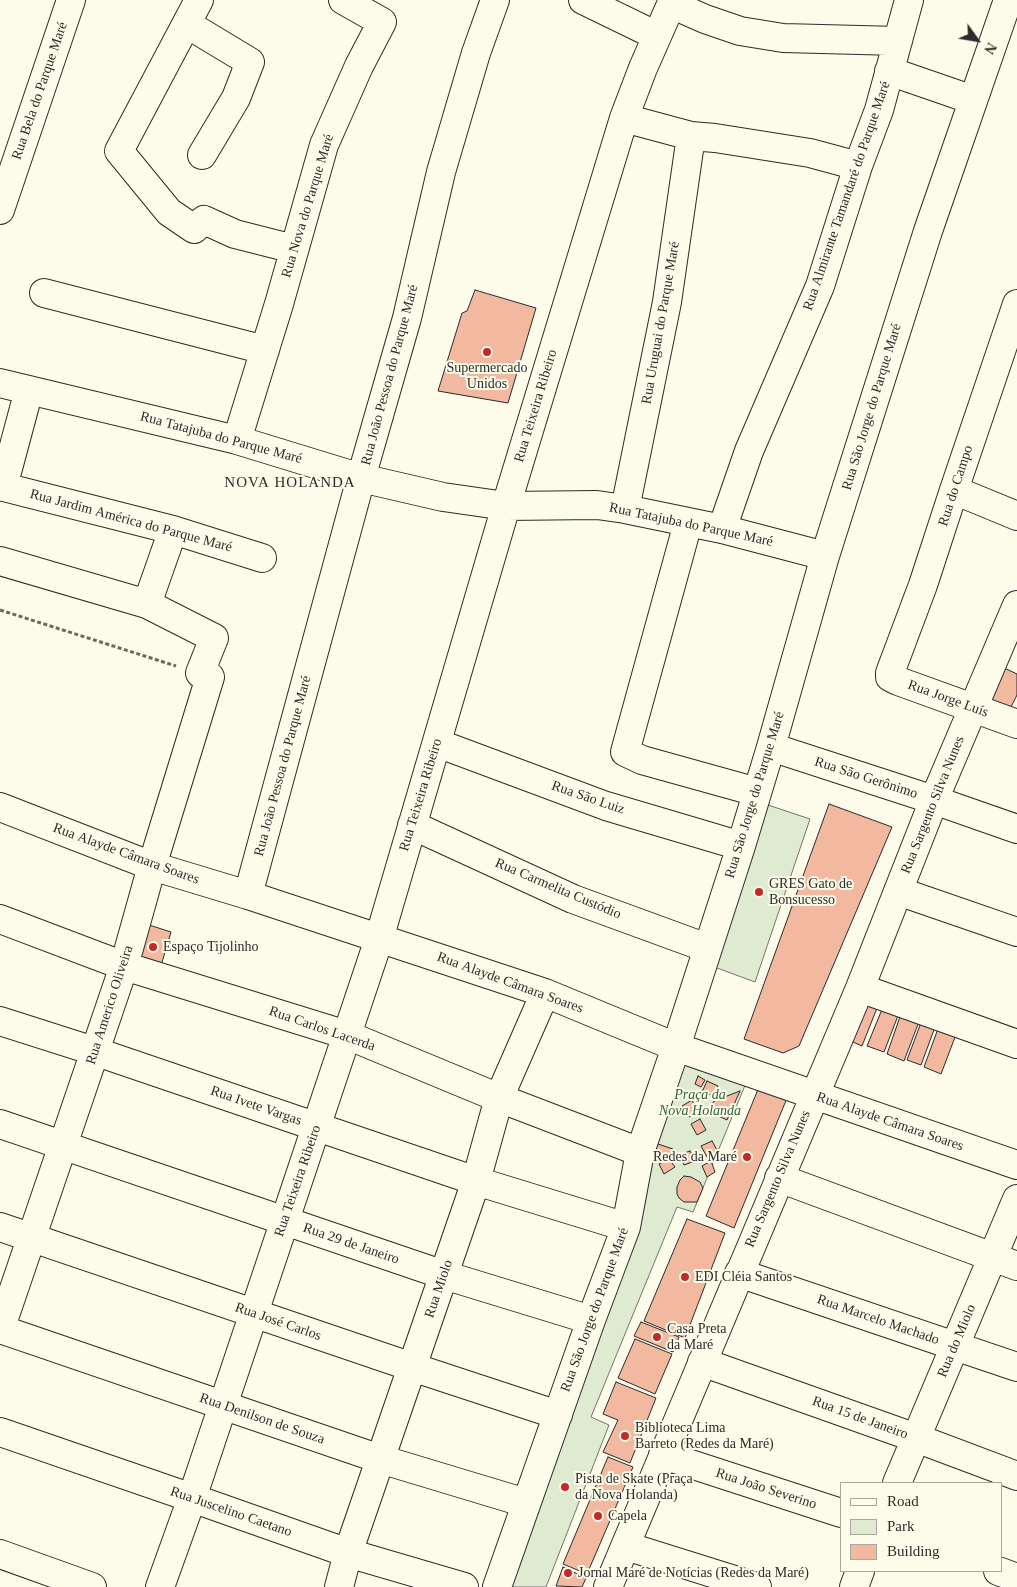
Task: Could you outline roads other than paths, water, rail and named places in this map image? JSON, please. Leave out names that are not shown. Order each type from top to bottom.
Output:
[{"type":"street","name":"Rua Bela do Parque Maré","points":[[0,210],[71,0]]},
{"type":"street","points":[[200,0],[119,151],[168,212],[194,229],[204,220],[235,234],[294,249]]},
{"type":"street","name":"Rua Nova do Parque Maré","points":[[236,440],[265,350],[324,145],[382,22],[343,0]]},
{"type":"street","name":"Rua João Pessoa do Parque Maré","points":[[248,895],[407,318],[441,172],[476,53],[495,0]]},
{"type":"street","points":[[583,0],[657,36]]},
{"type":"street","name":"Rua Almirante Tamandaré do Parque Maré","points":[[722,529],[749,451],[820,286],[858,166],[879,110],[909,0]]},
{"type":"street","name":"Rua São Jorge do Parque Maré","points":[[497,1587],[591,1320],[626,1227],[640,1152],[741,846],[825,556],[928,231],[1008,0]]},
{"type":"street","points":[[672,2],[705,19],[740,31],[783,38],[898,41]]},
{"type":"street","name":"Rua Teixeira Ribeiro","points":[[160,1587],[192,1498],[379,939],[506,506],[624,118],[642,68],[672,2]]},
{"type":"street","points":[[187,24],[250,62],[236,98],[202,155]]},
{"type":"street","points":[[889,71],[973,100]]},
{"type":"street","points":[[624,118],[691,136],[715,138],[810,154],[858,166]]},
{"type":"street","name":"Rua Uruguai do Parque Maré","points":[[625,509],[667,302],[691,136]]},
{"type":"street","points":[[44,293],[265,350]]},
{"type":"street","name":"Rua do Campo","points":[[892,666],[924,585],[1017,304]]},
{"type":"street","name":"Rua Tatajuba do Parque Maré","points":[[0,383],[236,440],[362,478],[443,497],[506,506],[597,505],[625,509],[722,529],[825,556]]},
{"type":"street","points":[[1,486],[29,390]]},
{"type":"street","name":"Rua Jardim América do Parque Maré","points":[[1,486],[173,530],[262,558]]},
{"type":"street","points":[[954,490],[1017,516]]},
{"type":"street","points":[[688,523],[625,752],[642,760],[757,792]]},
{"type":"street","points":[[0,561],[147,604],[173,530]]},
{"type":"street","name":"Rua Americo Oliveira","points":[[0,1330],[124,966],[214,638],[147,604]]},
{"type":"street","name":"Rua Sargento Silva Nunes","points":[[608,1587],[860,988],[934,800],[1014,620]]},
{"type":"street","name":"Rua Jorge Luís","points":[[892,666],[890,677],[894,679],[1017,724]]},
{"type":"street","name":"Rua São Luiz","points":[[437,742],[606,806],[741,846]]},
{"type":"street","name":"Rua São Gerônimo","points":[[771,747],[1017,829]]},
{"type":"street","name":"Rua Alayde Câmara Soares","points":[[0,807],[152,866],[248,895],[545,993],[676,1047],[813,1096],[1017,1165]]},
{"type":"street","name":"Rua Carmelita Custódio","points":[[412,825],[573,899],[707,948]]},
{"type":"street","points":[[898,891],[1017,932]]},
{"type":"street","name":"Rua Carlos Lacerda","points":[[0,919],[124,966],[347,1035],[499,1098],[640,1152]]},
{"type":"street","points":[[860,988],[1017,1044]]},
{"type":"street","name":"Rua Miolo","points":[[339,1587],[348,1553],[476,1181],[499,1098],[545,993]]},
{"type":"street","name":"Rua Ivete Vargas","points":[[0,1021],[94,1051],[476,1181],[626,1227]]},
{"type":"street","name":"Rua 29 de Janeiro","points":[[0,1124],[284,1221],[591,1320]]},
{"type":"street","points":[[779,1178],[1004,1262]]},
{"type":"street","name":"Rua do Miolo","points":[[897,1482],[955,1346],[1004,1262],[1017,1199]]},
{"type":"street","name":"Rua José Carlos","points":[[0,1227],[253,1314],[558,1414]]},
{"type":"street","name":"Rua Marcelo Machado","points":[[739,1273],[1017,1367]]},
{"type":"street","name":"Rua Denilson de Souza","points":[[0,1330],[380,1459],[526,1503]]},
{"type":"street","name":"Rua 15 de Janeiro","points":[[702,1362],[1017,1476]]},
{"type":"street","name":"Rua Juscelino Caetano","points":[[0,1432],[348,1553],[464,1587]]},
{"type":"street","name":"Rua João Severino","points":[[663,1455],[840,1513]]},
{"type":"street","points":[[626,1546],[757,1587]]},
{"type":"street","points":[[0,1554],[92,1587]]},
{"type":"street","points":[[854,1587],[860,1572]]},
{"type":"street","points":[[1001,1572],[1017,1578]]},
{"type":"place","name":"Supermercado Unidos","points":[[487,352]]},
{"type":"place","name":"GRES Gato de Bonsucesso","points":[[759,892]]},
{"type":"place","name":"Espaço Tijolinho","points":[[153,947]]},
{"type":"place","name":"Redes da Maré","points":[[747,1157]]},
{"type":"place","name":"EDI Cléia Santos","points":[[685,1277]]},
{"type":"place","name":"Casa Preta da Maré","points":[[657,1337]]},
{"type":"place","name":"Biblioteca Lima Barreto (Redes da Maré)","points":[[625,1436]]},
{"type":"place","name":"Pista de Skate (Praça da Nova Holanda)","points":[[565,1487]]},
{"type":"place","name":"Capela","points":[[598,1516]]},
{"type":"place","name":"Jornal Maré de Notícias (Redes da Maré)","points":[[568,1573]]},
{"type":"district","name":"NOVA HOLANDA","points":[[290,483]]},
{"type":"park label","name":"Praça da Nova Holanda","points":[[700,1104]]}]
